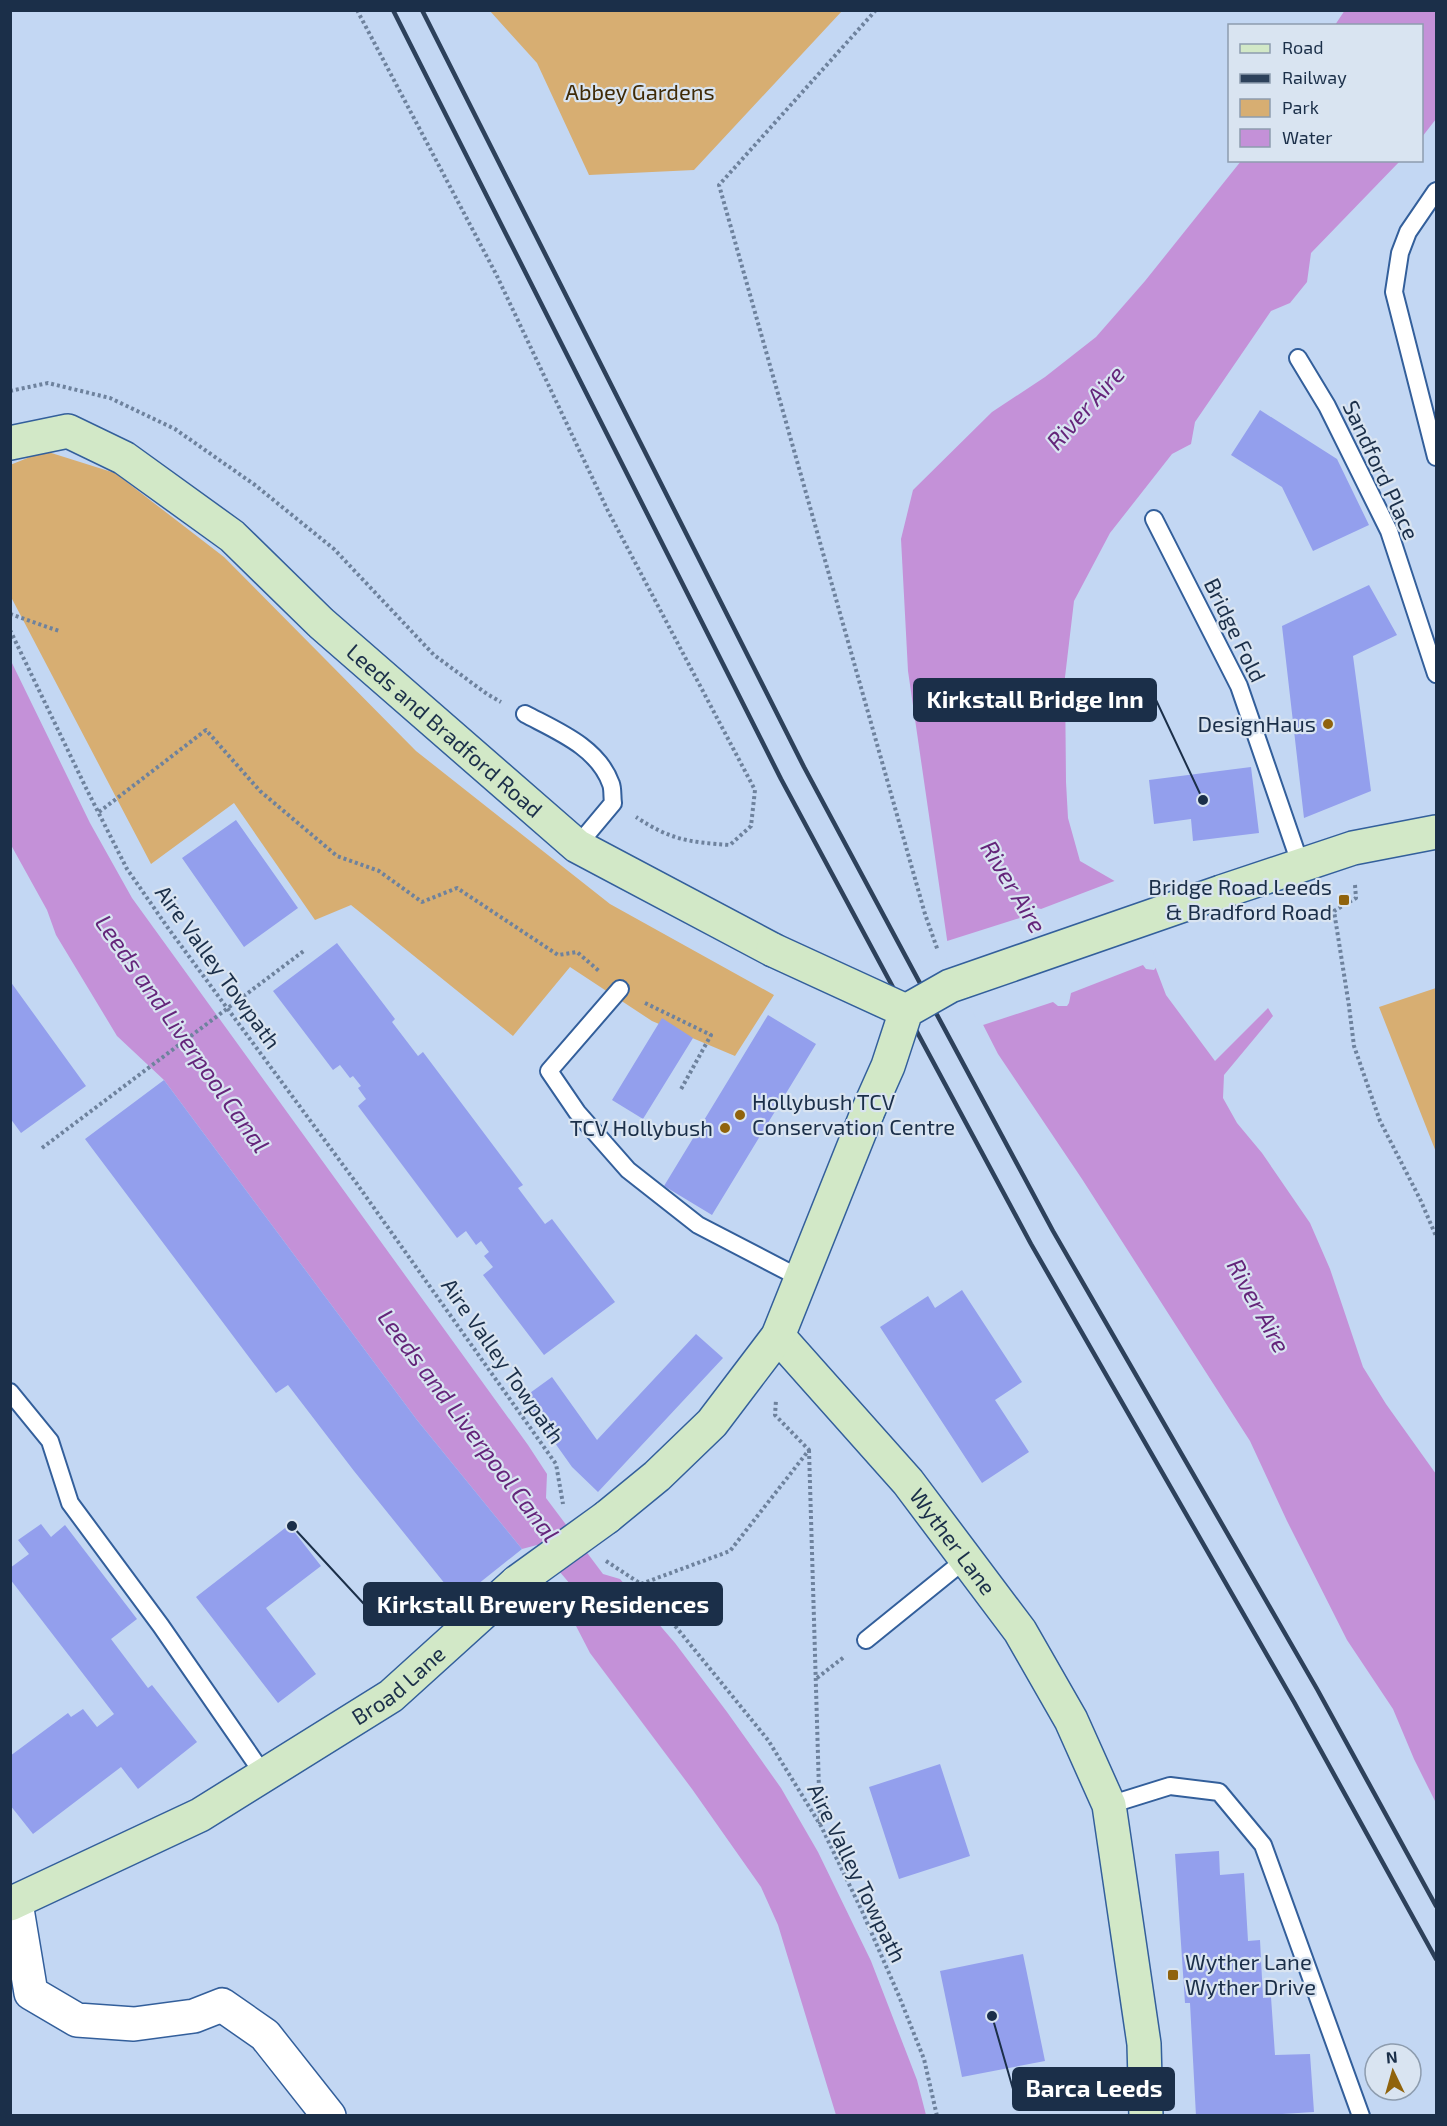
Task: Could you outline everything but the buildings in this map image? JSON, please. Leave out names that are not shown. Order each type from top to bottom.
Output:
[{"type":"street","name":"Leeds and Bradford Road","points":[[10,443],[68,431],[124,458],[232,536],[321,623],[577,846],[773,950],[906,1011]]},
{"type":"street","points":[[778,1336],[888,1066],[906,1011],[950,986],[1221,892],[1353,848],[1437,832]]},
{"type":"street","name":"Broad Lane","points":[[13,1904],[200,1815],[391,1696],[518,1582],[607,1517],[657,1476],[712,1423],[778,1336]]},
{"type":"street","name":"Wyther Lane","points":[[778,1336],[908,1482],[1020,1631],[1071,1720],[1110,1805],[1144,2044],[1146,2115]]},
{"type":"street","points":[[13,1904],[31,1993],[77,2020],[134,2024],[194,2016],[222,2005],[265,2035],[329,2115]]},
{"type":"lane","points":[[1436,453],[1394,292],[1400,253],[1408,232],[1437,192]]},
{"type":"lane","name":"Sandford Place","points":[[1298,358],[1327,406],[1389,531],[1437,674]]},
{"type":"lane","name":"Bridge Fold","points":[[1154,519],[1239,686],[1301,866]]},
{"type":"lane","points":[[525,714],[574,740],[599,762],[611,785],[613,803],[577,846]]},
{"type":"lane","points":[[620,989],[549,1071],[577,1112],[628,1170],[698,1225],[800,1278]]},
{"type":"lane","points":[[10,1392],[50,1441],[70,1503],[161,1626],[264,1775]]},
{"type":"lane","points":[[866,1640],[966,1559]]},
{"type":"lane","points":[[1110,1805],[1170,1785],[1219,1792],[1263,1845],[1361,2115]]},
{"type":"path","points":[[357,10],[496,274],[608,510],[755,790],[751,826],[730,845],[689,842],[658,831],[613,803]]},
{"type":"path","points":[[876,10],[719,184],[925,914],[950,986]]},
{"type":"path","points":[[10,391],[48,383],[110,398],[175,429],[255,485],[334,549],[435,655],[486,694],[525,714]]},
{"type":"path","points":[[10,614],[59,631]]},
{"type":"path","name":"Aire Valley Towpath","points":[[10,630],[128,869],[168,928],[357,1184],[556,1464],[564,1509]]},
{"type":"path","points":[[99,812],[206,730],[260,791],[337,856],[379,871],[422,902],[457,888],[558,955],[577,952],[620,989],[666,1015],[711,1035],[680,1091]]},
{"type":"path","points":[[1356,898],[1334,911],[1354,1046],[1380,1120],[1437,1236]]},
{"type":"path","points":[[42,1148],[305,950]]},
{"type":"path","points":[[776,1392],[775,1415],[809,1450],[820,1826]]},
{"type":"path","points":[[641,1584],[730,1551],[809,1450]]},
{"type":"path","name":"Aire Valley Towpath","points":[[605,1560],[641,1584],[768,1740],[820,1826],[862,1911],[899,1996],[924,2059],[937,2115]]},
{"type":"path","points":[[816,1678],[866,1640]]},
{"type":"green space","name":"Abbey Gardens","points":[[490,11],[842,11],[694,170],[589,175],[537,63]]},
{"type":"green space","points":[[45,451],[115,473],[224,557],[416,751],[610,904],[774,995],[735,1056],[652,1021],[570,967],[513,1036],[351,905],[315,920],[234,803],[151,864],[11,597],[10,465]]},
{"type":"green space","points":[[1436,988],[1436,1152],[1379,1007]]},
{"type":"water","points":[[1345,10],[1436,11],[1436,119],[1423,136],[1423,24],[1336,24]]},
{"type":"water","name":"River Aire","points":[[1240,162],[1399,162],[1311,253],[1307,282],[1290,303],[1271,311],[1195,422],[1191,444],[1172,454],[1110,533],[1074,601],[1065,677],[1066,782],[1068,818],[1080,861],[1125,887],[1166,995],[1215,1061],[1268,1008],[1273,1016],[1224,1075],[1223,1098],[1237,1123],[1262,1153],[1310,1223],[1330,1269],[1363,1367],[1386,1404],[1436,1474],[1436,1803],[1393,1709],[1347,1640],[1250,1441],[1082,1179],[998,1054],[950,960],[908,671],[901,539],[913,490],[992,412],[1045,377],[1096,337],[1145,281]]},
{"type":"water","name":"Leeds and Liverpool Canal","points":[[10,659],[90,823],[132,898],[528,1445],[547,1474],[546,1498],[603,1574],[620,1579],[675,1643],[781,1788],[818,1852],[871,1961],[917,2080],[926,2115],[836,2115],[778,1925],[761,1887],[692,1789],[590,1653],[575,1624],[576,1591],[537,1545],[522,1549],[417,1420],[164,1080],[117,1036],[56,935],[47,910],[11,845]]},
{"type":"pier","points":[[1117,880],[1127,886],[1158,965],[1154,970],[1146,969],[1143,965],[1071,993],[1067,1006],[1058,1006],[1053,1002],[980,1026],[947,962],[944,942],[1026,916],[1029,909],[1034,907],[1041,909]]},
{"type":"railway","points":[[393,10],[781,779],[1031,1244],[1294,1702],[1436,1959]]},
{"type":"railway","points":[[422,10],[804,767],[1053,1231],[1317,1689],[1436,1906]]},
{"type":"place","name":"DesignHaus","points":[[1328,724]]},
{"type":"place","name":"Kirkstall Bridge Inn","points":[[1203,800]]},
{"type":"place","name":"Bridge Road Leeds & Bradford Road","points":[[1344,900]]},
{"type":"place","name":"Hollybush TCV Conservation Centre","points":[[740,1115]]},
{"type":"place","name":"TCV Hollybush","points":[[725,1128]]},
{"type":"place","name":"Kirkstall Brewery Residences","points":[[292,1526]]},
{"type":"place","name":"Wyther Lane Wyther Drive","points":[[1173,1975]]},
{"type":"place","name":"Barca Leeds","points":[[992,2016]]}]
